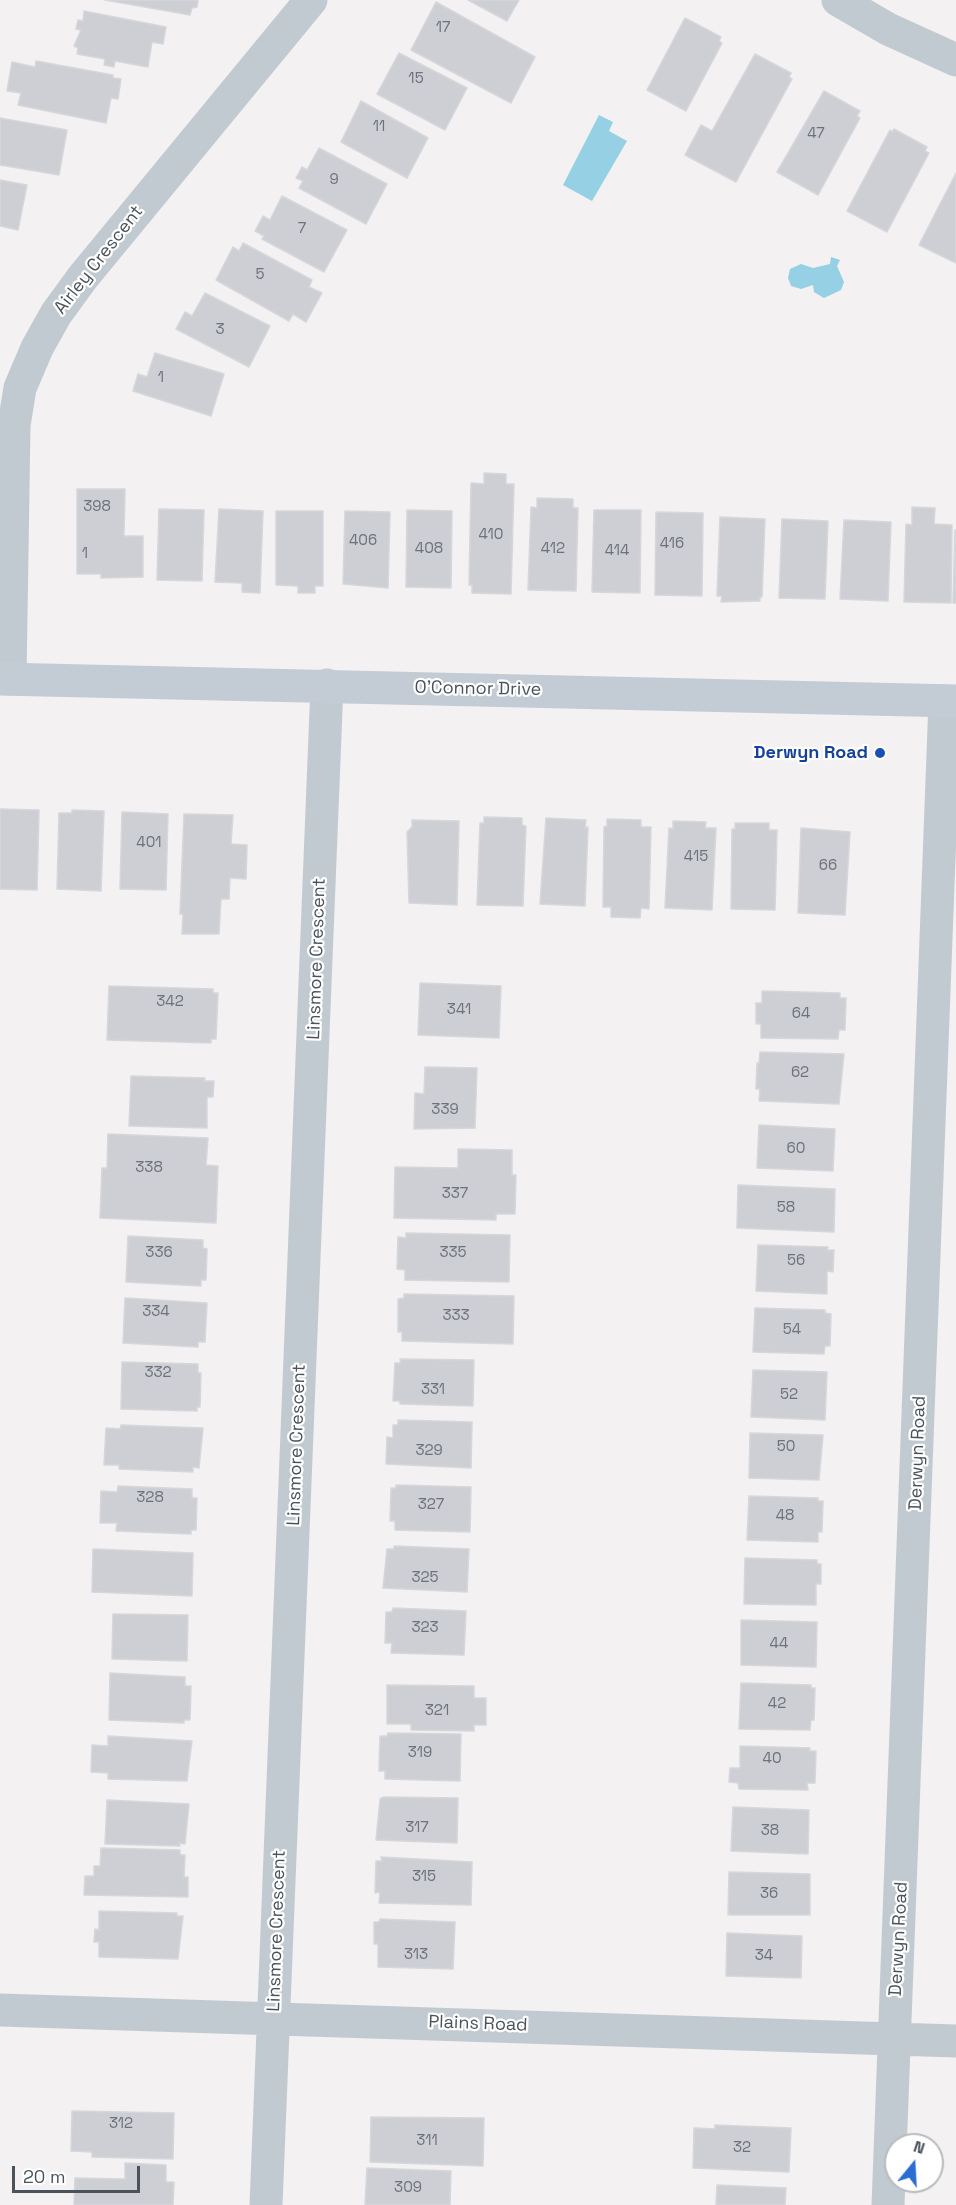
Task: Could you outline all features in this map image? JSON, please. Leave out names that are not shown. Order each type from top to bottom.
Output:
[{"type":"main road","name":"O'Connor Drive","points":[[5,679],[950,701]]},
{"type":"street","name":"Airley Crescent","points":[[5,679],[14,424],[20,388],[37,348],[83,277],[311,0]]},
{"type":"street","points":[[838,0],[888,29],[956,60]]},
{"type":"street","name":"Linsmore Crescent","points":[[266,2205],[327,685]]},
{"type":"street","name":"Derwyn Road","points":[[888,2205],[950,701]]},
{"type":"street","name":"Plains Road","points":[[0,2010],[956,2040]]},
{"type":"water","points":[[599,115],[613,122],[609,131],[627,141],[592,201],[563,185]]},
{"type":"water","points":[[831,257],[840,260],[837,266],[844,282],[841,290],[824,298],[814,292],[813,285],[801,289],[791,286],[788,278],[790,269],[801,264],[813,268],[830,264]]},
{"type":"building","points":[[105,0],[198,0],[197,7],[192,8],[190,15]]},
{"type":"building","points":[[468,0],[519,0],[507,21]]},
{"type":"building","points":[[436,2],[535,57],[511,103],[411,50]]},
{"type":"building","points":[[84,11],[166,27],[163,44],[152,42],[148,67],[115,61],[114,67],[104,65],[105,59],[77,54],[78,48],[74,46],[81,30],[76,29],[78,20],[83,21]]},
{"type":"building","points":[[685,18],[721,37],[719,41],[722,43],[686,111],[647,90]]},
{"type":"building","points":[[399,53],[467,88],[445,130],[377,94]]},
{"type":"building","points":[[755,54],[791,73],[789,77],[792,79],[736,182],[685,155],[701,125],[712,131]]},
{"type":"building","points":[[36,61],[113,75],[113,78],[121,79],[118,99],[111,98],[106,123],[18,105],[21,93],[7,91],[12,62],[35,67]]},
{"type":"building","points":[[824,91],[860,111],[857,116],[860,118],[818,195],[777,172]]},
{"type":"building","points":[[361,101],[428,138],[407,178],[341,142]]},
{"type":"building","points":[[0,118],[67,130],[59,175],[0,165]]},
{"type":"building","points":[[894,129],[927,147],[925,151],[929,153],[887,232],[847,211],[890,130],[892,132]]},
{"type":"building","points":[[319,148],[387,184],[366,224],[299,188],[303,181],[296,178],[302,167],[307,170]]},
{"type":"building","points":[[956,173],[956,263],[919,245]]},
{"type":"building","points":[[0,180],[27,185],[18,230],[0,226]]},
{"type":"building","points":[[282,196],[347,230],[324,272],[262,239],[264,236],[255,231],[263,216],[270,220]]},
{"type":"building","points":[[243,243],[312,280],[309,287],[322,293],[306,322],[293,314],[289,321],[216,280],[233,247],[239,251]]},
{"type":"building","points":[[205,293],[270,326],[249,367],[176,329],[185,312],[192,316]]},
{"type":"building","points":[[155,353],[224,374],[211,416],[133,391],[138,374],[147,377]]},
{"type":"building","points":[[484,473],[506,474],[506,484],[514,484],[511,594],[472,593],[472,585],[469,585],[471,483],[484,484]]},
{"type":"building","points":[[77,489],[125,489],[124,536],[143,536],[143,577],[101,578],[101,574],[77,574]]},
{"type":"building","points":[[537,498],[573,499],[573,508],[578,508],[576,591],[528,590],[531,507],[537,508]]},
{"type":"building","points":[[912,507],[935,508],[934,524],[952,525],[951,603],[904,602],[906,524],[912,525]]},
{"type":"building","points":[[159,509],[204,510],[202,581],[157,580]]},
{"type":"building","points":[[219,509],[263,511],[260,593],[242,592],[242,583],[215,582]]},
{"type":"building","points":[[407,510],[452,511],[451,588],[406,587]]},
{"type":"building","points":[[594,510],[641,510],[640,593],[592,592]]},
{"type":"building","points":[[276,511],[323,511],[323,586],[315,586],[315,593],[298,593],[298,586],[276,585]]},
{"type":"building","points":[[345,511],[390,512],[388,588],[343,584]]},
{"type":"building","points":[[656,512],[703,513],[702,596],[655,595]]},
{"type":"building","points":[[720,517],[765,519],[760,601],[721,602],[722,596],[717,596]]},
{"type":"building","points":[[782,519],[828,521],[825,599],[779,598]]},
{"type":"building","points":[[844,520],[891,522],[888,601],[840,599]]},
{"type":"building","points":[[955,530],[956,603],[953,603]]},
{"type":"building","points":[[0,809],[39,810],[37,890],[0,889]]},
{"type":"building","points":[[72,810],[104,811],[101,891],[57,889],[59,813],[72,813]]},
{"type":"building","points":[[122,812],[168,814],[166,890],[120,889]]},
{"type":"building","points":[[184,814],[233,815],[231,844],[247,845],[246,879],[230,878],[229,899],[221,899],[219,934],[182,934],[183,914],[180,914]]},
{"type":"building","points":[[484,817],[522,818],[522,825],[526,826],[523,906],[477,905],[480,823],[484,823]]},
{"type":"building","points":[[546,818],[586,820],[585,828],[588,827],[585,906],[540,904]]},
{"type":"building","points":[[607,819],[641,820],[641,827],[651,827],[649,909],[641,908],[640,918],[611,917],[611,907],[603,907],[604,827],[607,826]]},
{"type":"building","points":[[412,820],[459,821],[457,905],[409,903],[407,832],[412,827]]},
{"type":"building","points":[[673,821],[706,822],[705,828],[716,828],[712,910],[665,908],[669,828],[673,829]]},
{"type":"building","points":[[735,823],[769,823],[769,830],[777,830],[775,910],[731,909],[732,829],[735,829]]},
{"type":"building","points":[[801,828],[850,832],[845,915],[798,913]]},
{"type":"building","points":[[420,983],[501,986],[499,1038],[418,1035]]},
{"type":"building","points":[[109,986],[213,989],[213,993],[218,993],[216,1039],[211,1039],[211,1043],[107,1040]]},
{"type":"building","points":[[762,991],[840,993],[840,998],[846,998],[845,1030],[839,1030],[838,1039],[761,1038],[761,1024],[756,1024],[756,1003],[762,1003]]},
{"type":"building","points":[[760,1052],[844,1054],[839,1104],[759,1101],[760,1089],[756,1089],[757,1063],[759,1063]]},
{"type":"building","points":[[425,1067],[477,1068],[475,1128],[414,1129],[415,1093],[424,1094]]},
{"type":"building","points":[[131,1076],[205,1078],[204,1081],[214,1081],[213,1097],[207,1097],[207,1128],[129,1126]]},
{"type":"building","points":[[759,1125],[835,1129],[833,1171],[757,1168]]},
{"type":"building","points":[[108,1134],[208,1138],[206,1165],[218,1166],[216,1223],[100,1218],[102,1168],[107,1168]]},
{"type":"building","points":[[458,1149],[512,1150],[512,1175],[516,1175],[515,1214],[496,1214],[496,1220],[394,1218],[395,1167],[458,1168]]},
{"type":"building","points":[[738,1185],[835,1189],[834,1232],[737,1228]]},
{"type":"building","points":[[406,1233],[510,1235],[509,1282],[405,1280],[405,1270],[397,1269],[398,1237],[406,1238]]},
{"type":"building","points":[[128,1236],[203,1240],[203,1248],[207,1249],[206,1280],[201,1280],[201,1286],[126,1282]]},
{"type":"building","points":[[758,1245],[828,1247],[827,1250],[834,1250],[833,1272],[827,1271],[827,1294],[756,1291]]},
{"type":"building","points":[[404,1294],[514,1296],[513,1344],[402,1341],[402,1332],[398,1332],[398,1299],[404,1298]]},
{"type":"building","points":[[125,1298],[207,1303],[205,1342],[198,1342],[198,1347],[123,1343]]},
{"type":"building","points":[[755,1308],[825,1310],[825,1313],[831,1314],[830,1346],[825,1346],[824,1354],[753,1352]]},
{"type":"building","points":[[400,1359],[474,1360],[473,1406],[400,1404],[400,1401],[393,1401],[395,1363],[401,1363]]},
{"type":"building","points":[[122,1362],[198,1364],[198,1373],[201,1373],[200,1407],[197,1407],[197,1411],[121,1409]]},
{"type":"building","points":[[753,1370],[827,1372],[825,1420],[751,1417]]},
{"type":"building","points":[[398,1420],[472,1422],[471,1468],[386,1464],[387,1437],[393,1438],[393,1425],[398,1425]]},
{"type":"building","points":[[121,1425],[203,1428],[199,1468],[193,1467],[193,1472],[119,1469],[119,1465],[104,1465],[106,1428],[120,1429]]},
{"type":"building","points":[[750,1433],[823,1435],[819,1480],[749,1478]]},
{"type":"building","points":[[396,1485],[471,1487],[470,1532],[395,1530],[395,1521],[390,1521],[391,1488],[396,1488]]},
{"type":"building","points":[[118,1486],[192,1489],[192,1498],[197,1498],[196,1530],[191,1530],[191,1534],[116,1531],[117,1523],[100,1523],[101,1491],[117,1492]]},
{"type":"building","points":[[749,1496],[818,1498],[818,1501],[823,1501],[822,1532],[818,1532],[818,1542],[747,1540]]},
{"type":"building","points":[[394,1546],[469,1549],[467,1592],[383,1588],[387,1549],[394,1549]]},
{"type":"building","points":[[93,1549],[193,1553],[192,1596],[92,1592]]},
{"type":"building","points":[[745,1558],[817,1560],[817,1564],[821,1564],[821,1584],[816,1584],[816,1605],[744,1604]]},
{"type":"building","points":[[393,1608],[466,1611],[464,1655],[391,1653],[392,1643],[385,1643],[386,1612],[392,1612]]},
{"type":"building","points":[[113,1614],[188,1615],[187,1661],[112,1659]]},
{"type":"building","points":[[741,1620],[817,1622],[816,1667],[741,1665]]},
{"type":"building","points":[[110,1673],[185,1677],[185,1686],[191,1686],[190,1720],[184,1720],[184,1723],[109,1720]]},
{"type":"building","points":[[741,1683],[811,1685],[811,1688],[815,1688],[814,1720],[811,1720],[810,1730],[739,1729]]},
{"type":"building","points":[[387,1685],[474,1686],[474,1698],[486,1698],[486,1725],[474,1725],[474,1731],[411,1730],[411,1724],[387,1724]]},
{"type":"building","points":[[388,1733],[461,1734],[460,1781],[385,1779],[385,1771],[379,1771],[380,1736],[387,1736]]},
{"type":"building","points":[[108,1736],[192,1741],[187,1781],[108,1779],[108,1773],[91,1772],[92,1745],[108,1746]]},
{"type":"building","points":[[740,1746],[810,1748],[809,1751],[816,1751],[815,1783],[807,1783],[808,1790],[739,1789],[738,1783],[729,1782],[730,1768],[740,1768]]},
{"type":"building","points":[[384,1797],[458,1798],[457,1843],[376,1840],[380,1799]]},
{"type":"building","points":[[107,1800],[189,1804],[185,1844],[179,1843],[180,1846],[105,1844]]},
{"type":"building","points":[[733,1807],[809,1810],[808,1854],[731,1851]]},
{"type":"building","points":[[101,1848],[180,1850],[180,1855],[185,1855],[184,1877],[188,1877],[188,1897],[84,1895],[85,1876],[94,1876],[94,1866],[100,1866]]},
{"type":"building","points":[[381,1857],[472,1862],[471,1905],[379,1903],[380,1892],[375,1893],[376,1861],[382,1861]]},
{"type":"building","points":[[729,1872],[810,1874],[810,1915],[728,1915]]},
{"type":"building","points":[[99,1911],[177,1913],[177,1916],[183,1916],[178,1959],[99,1957],[99,1942],[94,1942],[95,1929],[99,1930]]},
{"type":"building","points":[[380,1919],[455,1922],[453,1969],[378,1967],[378,1944],[374,1944],[374,1922],[379,1922]]},
{"type":"building","points":[[727,1933],[802,1936],[801,1978],[726,1976]]},
{"type":"building","points":[[72,2111],[174,2113],[173,2159],[92,2157],[92,2152],[71,2151]]},
{"type":"building","points":[[371,2117],[484,2118],[483,2166],[370,2162]]},
{"type":"building","points":[[715,2125],[791,2128],[789,2172],[693,2168],[694,2128],[715,2129]]},
{"type":"building","points":[[125,2163],[166,2165],[166,2182],[174,2182],[173,2205],[74,2205],[75,2178],[125,2179]]},
{"type":"building","points":[[367,2168],[451,2171],[450,2205],[365,2205]]},
{"type":"building","points":[[717,2185],[786,2188],[785,2205],[716,2205]]},
{"type":"place","name":"Derwyn Road","points":[[880,753]]}]
